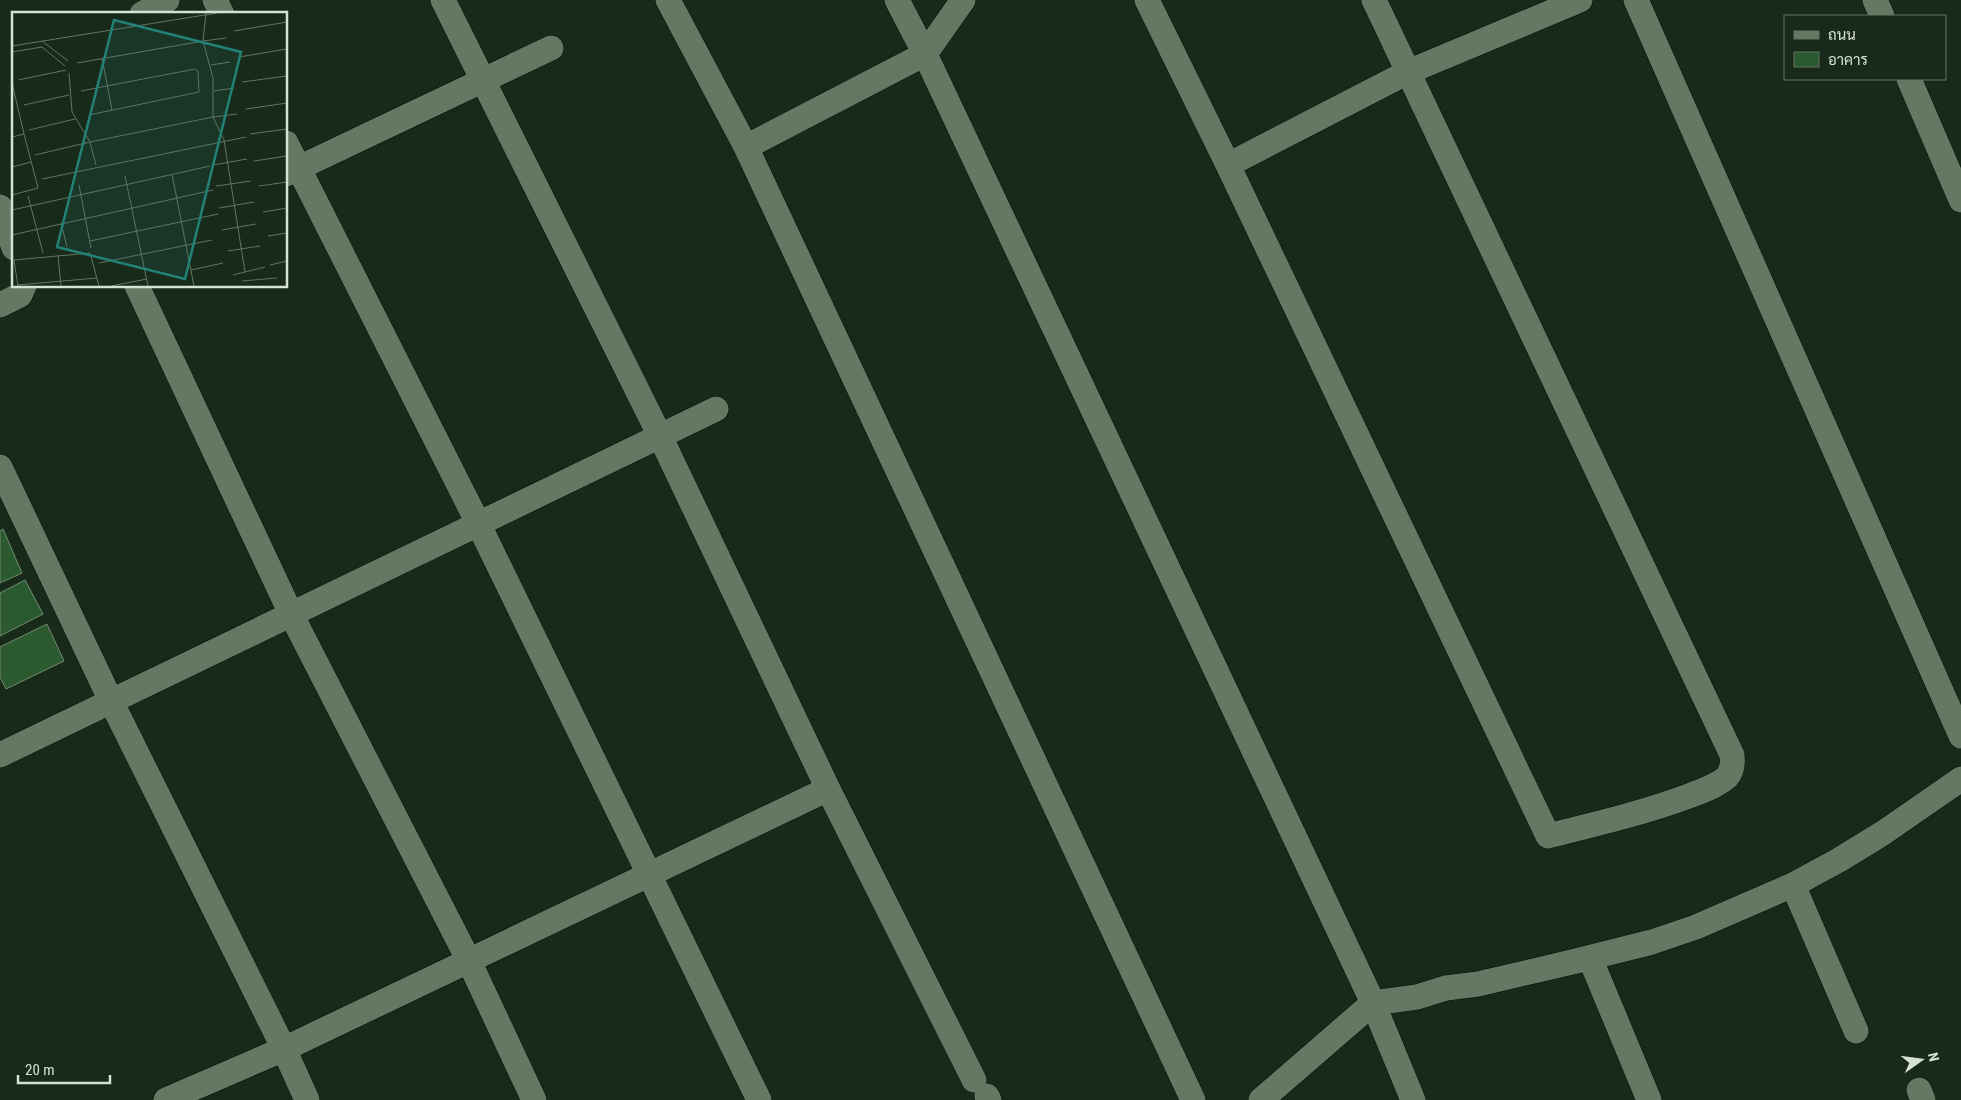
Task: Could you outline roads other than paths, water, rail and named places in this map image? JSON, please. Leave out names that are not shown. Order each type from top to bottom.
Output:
[{"type":"street","points":[[146,12],[167,0]]},
{"type":"street","points":[[215,0],[221,12]]},
{"type":"street","points":[[443,0],[660,436],[828,789],[984,1092]]},
{"type":"street","points":[[668,0],[746,148],[1194,1100]]},
{"type":"street","points":[[897,0],[925,54],[1373,1003],[1413,1100]]},
{"type":"street","points":[[746,148],[925,54],[963,0]]},
{"type":"street","points":[[1147,0],[1228,165],[1548,836],[1642,812],[1717,784],[1731,770],[1732,755],[1374,0]]},
{"type":"street","points":[[1228,165],[1408,72],[1580,0]]},
{"type":"street","points":[[1636,0],[1961,736]]},
{"type":"street","points":[[1876,0],[1882,15]]},
{"type":"street","points":[[293,171],[551,48]]},
{"type":"street","points":[[1909,80],[1961,200]]},
{"type":"street","points":[[288,151],[293,171],[478,524],[759,1100]]},
{"type":"street","points":[[0,207],[12,242]]},
{"type":"street","points":[[0,305],[20,295],[23,288]]},
{"type":"street","points":[[138,288],[291,614],[469,961],[534,1100]]},
{"type":"street","points":[[0,755],[716,409]]},
{"type":"street","points":[[0,467],[111,701],[284,1049],[307,1100]]},
{"type":"street","points":[[1261,1100],[1373,1003],[1417,997],[1446,988],[1478,984],[1590,958],[1652,942],[1696,926],[1793,885],[1883,833],[1961,779]]},
{"type":"street","points":[[166,1100],[284,1049],[828,789]]},
{"type":"street","points":[[1793,885],[1856,1031]]},
{"type":"street","points":[[1590,958],[1648,1100]]}]
